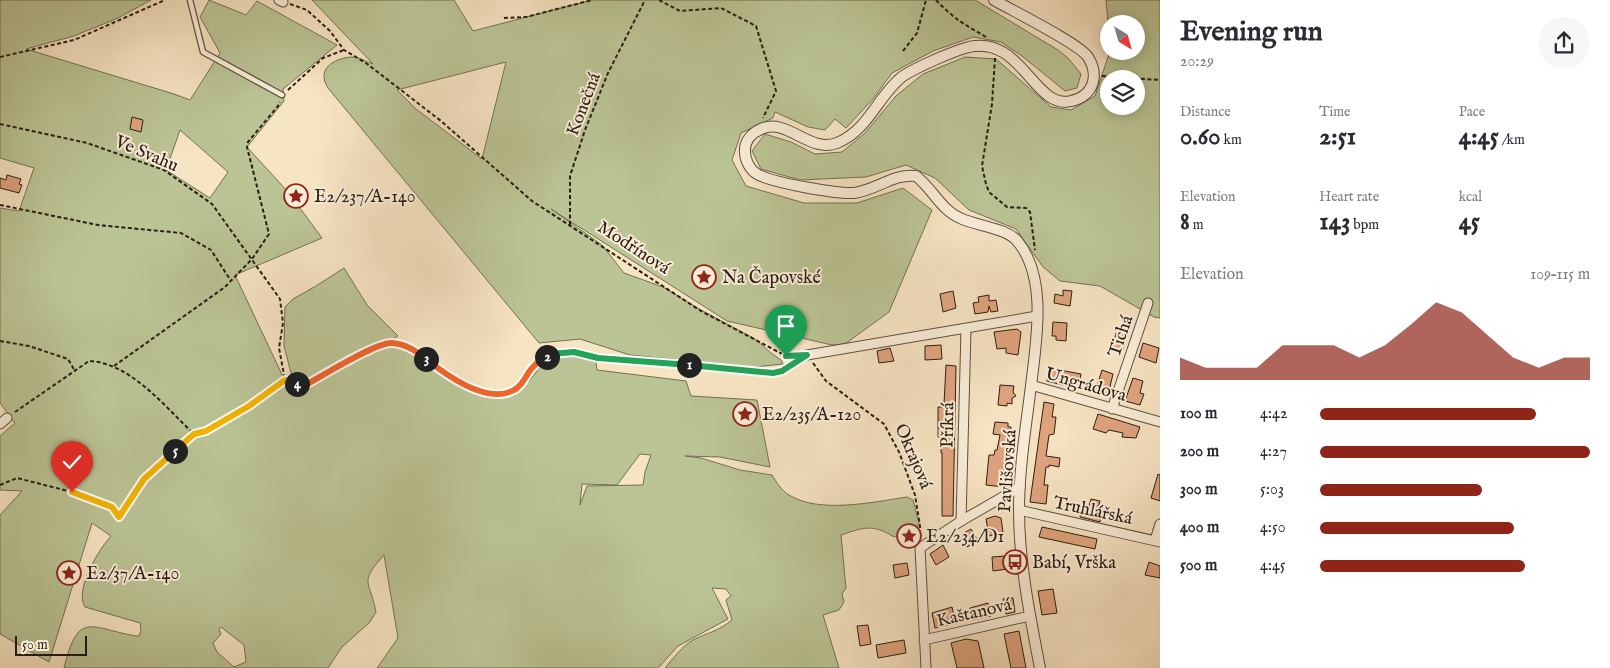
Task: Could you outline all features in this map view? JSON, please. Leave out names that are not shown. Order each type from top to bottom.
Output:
[{"type":"street","points":[[754,132],[764,127],[775,126],[818,144],[832,145],[854,133],[903,77],[967,47],[980,45],[995,47],[1008,53],[1036,84],[1052,97],[1069,102],[1082,97],[1091,88],[1095,76],[1088,56],[1078,48],[994,0]]},
{"type":"street","name":"Pavlišovská","points":[[754,132],[747,140],[744,151],[747,163],[756,174],[771,180],[854,193],[875,188],[899,176],[916,176],[952,214],[986,228],[1013,235],[1022,247],[1033,276],[1038,337],[1031,385],[1019,510],[1021,553],[1040,668]]},
{"type":"street","name":"Tichá","points":[[1112,409],[1148,303]]},
{"type":"street","points":[[807,355],[1037,316]]},
{"type":"street","name":"Příkrá","points":[[961,521],[966,329]]},
{"type":"street","name":"Ungrádova","points":[[1031,385],[1160,422]]},
{"type":"street","points":[[926,668],[920,548],[961,521],[1020,487]]},
{"type":"street","name":"Truhlářská","points":[[1019,510],[1157,541]]},
{"type":"street","points":[[1157,541],[1160,524]]},
{"type":"street","name":"Kaštanová","points":[[924,640],[1030,616]]},
{"type":"lane","points":[[190,0],[203,52],[282,95]]},
{"type":"path","points":[[0,57],[74,40],[126,19],[165,0]]},
{"type":"path","points":[[504,18],[526,17],[592,0]]},
{"type":"path","name":"Konečná","points":[[570,225],[570,176],[585,130],[608,73],[645,0]]},
{"type":"path","points":[[658,0],[680,11],[721,8],[756,26],[776,91],[766,114],[754,132]]},
{"type":"path","points":[[903,51],[917,34],[926,0]]},
{"type":"path","points":[[936,0],[952,16],[966,27],[984,36],[995,47],[995,78],[982,166],[989,192],[1007,207],[1026,208],[1030,212],[1036,257]]},
{"type":"path","points":[[114,366],[231,281],[252,259],[268,234],[247,147],[248,142],[278,106],[282,95],[323,58],[344,50],[324,25],[307,10],[281,1]]},
{"type":"path","name":"Modřínová","points":[[344,50],[366,63],[442,121],[532,201],[701,311],[786,356],[807,355]]},
{"type":"path","points":[[1095,76],[1160,80]]},
{"type":"path","name":"Ve Svahu","points":[[0,124],[87,143],[164,170],[212,204],[280,299],[283,323],[279,348],[285,380]]},
{"type":"path","points":[[0,205],[98,225],[180,233],[212,250],[231,281]]},
{"type":"path","points":[[0,341],[29,346],[68,359],[75,370]]},
{"type":"path","points":[[0,485],[18,478],[72,492],[112,507],[119,517],[144,479],[194,434],[206,431],[249,406],[285,380],[304,386],[371,350],[389,343],[413,349],[450,378],[478,390],[495,394],[514,390],[522,383],[533,366],[550,354],[574,352],[598,358],[773,373],[782,371],[807,355]]},
{"type":"path","name":"Okrajová","points":[[807,355],[826,381],[884,424],[899,452],[915,495],[920,526],[920,548]]},
{"type":"path","points":[[3,421],[89,361],[114,366],[135,379],[194,434]]},
{"type":"green space","points":[[0,0],[151,0],[118,18],[74,36],[26,49],[190,100],[220,53],[200,17],[209,0],[246,15],[257,1],[337,45],[283,89],[284,101],[247,147],[288,192],[322,238],[235,275],[285,381],[294,384],[284,346],[285,307],[293,299],[344,268],[367,305],[398,336],[334,372],[299,386],[305,389],[382,347],[405,346],[444,375],[468,387],[495,394],[515,393],[530,380],[546,359],[568,352],[595,356],[597,370],[686,381],[691,396],[757,400],[770,467],[720,457],[685,456],[701,458],[740,470],[772,475],[781,489],[789,495],[801,501],[815,504],[863,504],[907,497],[913,500],[919,523],[916,531],[894,537],[880,530],[869,528],[841,535],[846,588],[842,594],[844,602],[839,610],[823,615],[839,668],[665,668],[689,643],[732,620],[726,600],[731,596],[726,589],[712,588],[728,619],[678,646],[658,668],[377,668],[398,638],[384,555],[368,577],[376,612],[370,622],[342,647],[328,668],[64,668],[69,650],[80,630],[96,627],[139,636],[141,630],[140,623],[85,607],[82,600],[85,580],[100,550],[111,536],[92,523],[49,662],[0,634],[0,515],[22,491],[0,490],[0,436],[15,423],[0,403],[0,208],[19,211],[34,168],[0,158]],"holes":[[[180,130],[228,172],[210,198],[166,170]],[[640,454],[651,455],[643,485],[587,486],[580,505],[582,484],[617,485]],[[221,627],[244,645],[246,662],[234,667],[217,652],[213,643],[221,634],[219,629]]]},
{"type":"green space","points":[[312,0],[454,0],[473,31],[592,0],[975,0],[1058,50],[1068,58],[1081,74],[1077,88],[1065,91],[1022,56],[1001,42],[973,37],[933,51],[892,73],[873,99],[846,128],[835,119],[825,130],[808,127],[775,112],[773,118],[741,133],[732,160],[746,186],[804,203],[857,203],[903,188],[932,210],[889,312],[845,344],[832,345],[727,321],[551,209],[602,245],[624,273],[663,287],[755,339],[781,360],[783,364],[754,367],[630,355],[580,339],[539,343],[328,88],[324,75],[329,65],[334,62],[354,57],[373,64]],"holes":[[[506,62],[482,159],[416,109],[397,90]]]},
{"type":"green space","points":[[1106,0],[1160,0],[1160,318],[1154,317],[1100,286],[1060,281],[1043,267],[1016,229],[969,210],[935,178],[906,165],[866,177],[800,180],[761,169],[752,151],[765,134],[791,142],[815,154],[842,152],[865,133],[896,96],[923,74],[965,57],[996,59],[1051,107],[1071,110],[1095,96],[1100,81],[1100,115],[1145,115],[1145,70],[1104,70],[1107,60],[1145,60],[1145,15],[1107,15]]},
{"type":"building","points":[[132,117],[143,120],[141,132],[130,129]]},
{"type":"building","points":[[7,175],[21,179],[19,184],[22,185],[19,193],[0,188],[0,178],[6,180]]},
{"type":"building","points":[[1063,290],[1072,291],[1070,306],[1054,303],[1055,294],[1063,296]]},
{"type":"building","points":[[953,291],[956,308],[943,312],[940,294]]},
{"type":"building","points":[[989,295],[989,301],[996,300],[998,311],[991,312],[989,306],[988,312],[975,314],[973,303],[979,302],[978,297]]},
{"type":"building","points":[[1053,322],[1067,323],[1066,341],[1056,340],[1056,336],[1052,336]]},
{"type":"building","points":[[1017,329],[1021,332],[1018,355],[1006,353],[1006,348],[997,349],[994,332]]},
{"type":"building","points":[[1116,333],[1127,336],[1122,352],[1112,349]]},
{"type":"building","points":[[1143,343],[1159,348],[1156,363],[1139,357]]},
{"type":"building","points":[[941,345],[942,359],[925,360],[925,346]]},
{"type":"building","points":[[890,348],[894,361],[879,363],[877,351]]},
{"type":"building","points":[[946,365],[956,366],[953,516],[942,516],[942,453],[941,437],[938,437],[938,407],[942,407],[942,404],[944,404]]},
{"type":"building","points":[[1049,368],[1081,374],[1078,389],[1047,381]]},
{"type":"building","points":[[1102,370],[1113,374],[1108,395],[1095,392]]},
{"type":"building","points":[[1133,378],[1143,381],[1140,393],[1144,394],[1140,405],[1125,401]]},
{"type":"building","points":[[1000,385],[1014,386],[1013,392],[1016,396],[1012,398],[1012,404],[1007,403],[1007,406],[998,405]]},
{"type":"building","points":[[1044,402],[1054,404],[1052,417],[1056,417],[1054,434],[1049,435],[1046,456],[1060,458],[1059,467],[1049,465],[1049,467],[1046,467],[1044,485],[1048,485],[1046,504],[1030,502]]},
{"type":"building","points":[[1098,414],[1140,427],[1136,438],[1122,437],[1123,433],[1109,430],[1106,433],[1093,429]]},
{"type":"building","points":[[995,422],[1008,423],[1008,427],[1011,427],[1004,487],[986,485],[989,455],[994,455],[995,450],[997,450],[1000,435],[993,434]]},
{"type":"building","points":[[1158,474],[1160,475],[1160,501],[1151,498]]},
{"type":"building","points":[[1091,499],[1100,501],[1098,508],[1103,509],[1100,522],[1080,517],[1083,504],[1089,506]]},
{"type":"building","points":[[995,516],[1001,518],[1003,532],[989,536],[986,519]]},
{"type":"building","points":[[1042,527],[1097,539],[1095,549],[1039,537]]},
{"type":"building","points":[[971,529],[978,541],[967,547],[960,535]]},
{"type":"building","points":[[943,545],[949,557],[936,565],[930,554]]},
{"type":"building","points":[[1006,556],[1008,569],[993,571],[992,557]]},
{"type":"building","points":[[1149,562],[1160,566],[1160,578],[1145,575]]},
{"type":"building","points":[[907,563],[909,575],[895,578],[893,565]]},
{"type":"building","points":[[1053,589],[1057,613],[1042,615],[1038,591]]},
{"type":"building","points":[[1013,598],[1015,612],[1006,614],[1003,599]]},
{"type":"building","points":[[988,603],[991,616],[972,620],[970,608]]},
{"type":"building","points":[[952,607],[954,617],[948,618],[950,625],[935,628],[932,613]]},
{"type":"building","points":[[868,625],[871,644],[860,646],[857,626]]},
{"type":"building","points":[[1019,631],[1026,668],[1011,668],[1004,634]]},
{"type":"building","points":[[966,639],[978,641],[984,668],[957,668],[951,643]]},
{"type":"building","points":[[904,640],[906,653],[878,658],[876,645]]},
{"type":"place","name":"E2/237/A-140","points":[[296,196]]},
{"type":"place","name":"Na Čapovské","points":[[704,277]]},
{"type":"place","name":"E2/235/A-120","points":[[745,414]]},
{"type":"place","name":"E2/234/D1","points":[[909,536]]},
{"type":"place","name":"Babí, Vrška","points":[[1015,562]]},
{"type":"place","name":"E2/37/A-140","points":[[69,573]]},
{"type":"route","points":[[72,492],[112,507],[119,517],[144,479],[194,434],[206,431],[249,406],[285,380],[304,386],[371,350],[389,343],[413,349],[450,378],[478,390],[495,394],[514,390],[522,383],[533,366],[550,354],[574,352],[598,358],[773,373],[782,371],[807,355],[786,356]]}]
